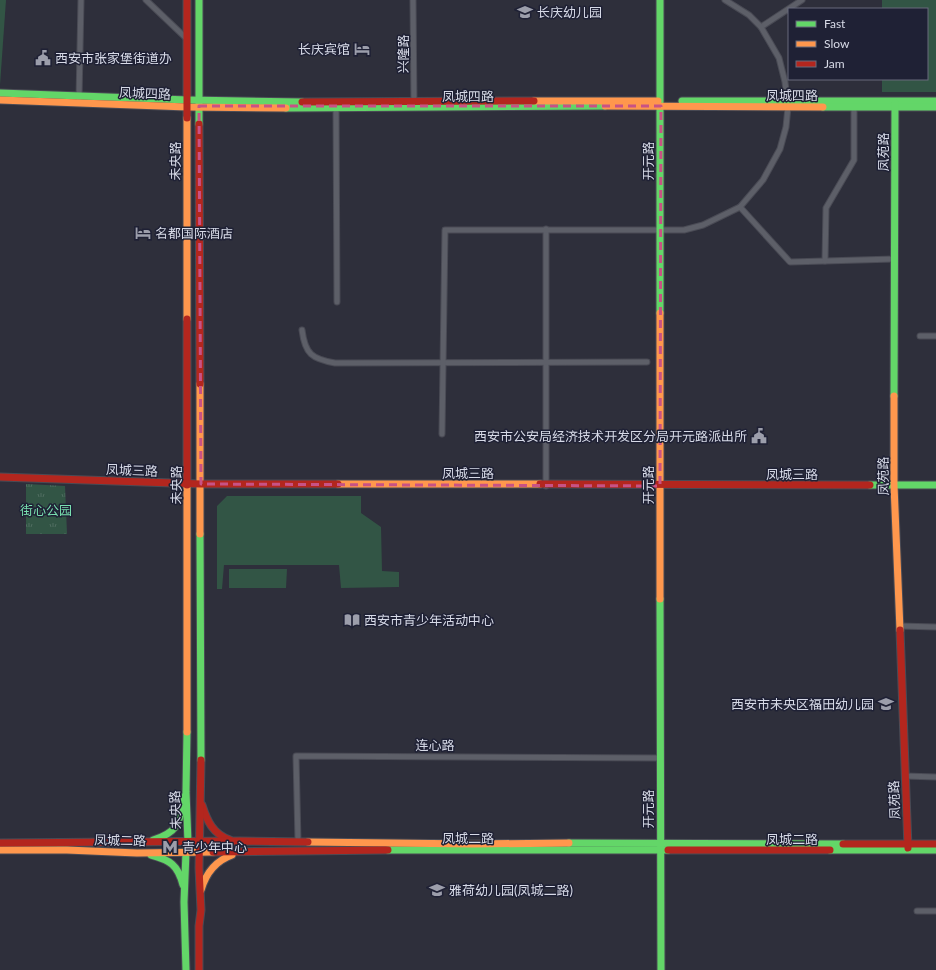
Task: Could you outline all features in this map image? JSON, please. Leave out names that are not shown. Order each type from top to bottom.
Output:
[{"type":"main road","name":"未央路","points":[[186,970],[184,902],[186,852],[188,842],[186,792],[186,748],[188,722],[187,0]]},
{"type":"main road","name":"未央路","points":[[199,0],[201,484],[201,798],[199,885],[201,894],[201,910],[199,926],[199,970]]},
{"type":"main road","name":"开元路","points":[[660,0],[661,970]]},
{"type":"main road","name":"凤城四路","points":[[0,93],[79,99],[188,103],[336,105],[660,103],[895,104],[936,107]]},
{"type":"main road","name":"凤城四路","points":[[0,100],[79,99]]},
{"type":"main road","name":"凤城四路","points":[[788,104],[854,107],[936,101]]},
{"type":"main road","name":"凤苑路","points":[[895,104],[894,486],[908,848]]},
{"type":"main road","name":"凤城三路","points":[[0,477],[188,484],[546,486],[936,485]]},
{"type":"main road","points":[[135,843],[165,836],[176,828],[186,792]]},
{"type":"main road","points":[[201,798],[210,827],[223,838],[240,841]]},
{"type":"main road","name":"凤城二路","points":[[0,843],[298,841],[320,843],[908,848],[936,850]]},
{"type":"main road","name":"凤城二路","points":[[908,848],[936,844]]},
{"type":"main road","name":"凤城二路","points":[[0,850],[67,850],[137,853],[661,847]]},
{"type":"main road","points":[[201,894],[206,876],[215,863],[225,857],[251,852]]},
{"type":"main road","points":[[137,853],[160,857],[166,859],[174,865],[180,873],[184,902]]},
{"type":"street","points":[[79,99],[82,0]]},
{"type":"street","points":[[146,0],[187,39]]},
{"type":"street","name":"兴隆路","points":[[414,0],[414,105]]},
{"type":"street","points":[[442,434],[445,230],[684,230],[703,225],[740,207],[763,180],[780,149],[786,127],[788,104],[785,82],[779,58],[761,27],[749,15],[725,0]]},
{"type":"street","points":[[790,8],[802,0]]},
{"type":"street","points":[[761,27],[788,9]]},
{"type":"street","points":[[336,105],[336,302]]},
{"type":"street","points":[[825,261],[826,208],[854,160],[854,107]]},
{"type":"street","points":[[740,207],[790,262],[894,259]]},
{"type":"street","points":[[546,229],[546,486]]},
{"type":"street","points":[[302,330],[303,339],[308,352],[320,360],[335,363],[647,362]]},
{"type":"street","points":[[920,336],[936,336]]},
{"type":"street","points":[[900,626],[936,627]]},
{"type":"street","name":"连心路","points":[[298,841],[296,756],[660,758]]},
{"type":"street","points":[[905,776],[936,776]]},
{"type":"street","points":[[917,911],[936,911]]},
{"type":"highlighted area","points":[[199,106],[661,106],[660,486],[201,484]]},
{"type":"green space","points":[[0,0],[6,0],[0,85]]},
{"type":"green space","points":[[882,0],[936,0],[936,92],[882,92],[882,80],[928,80],[928,8],[882,8]]},
{"type":"green space","name":"街心公园","points":[[26,484],[65,486],[67,534],[26,534]]},
{"type":"green space","points":[[227,496],[361,496],[361,513],[381,527],[382,571],[399,572],[399,587],[341,588],[339,565],[224,565],[222,589],[217,589],[217,506]]},
{"type":"green space","points":[[229,569],[287,569],[286,588],[229,588]]},
{"type":"traffic: fast","points":[[199,0],[199,124]]},
{"type":"traffic: fast","points":[[660,0],[660,313]]},
{"type":"traffic: fast","points":[[0,93],[188,100],[302,102]]},
{"type":"traffic: fast","points":[[682,101],[936,101]]},
{"type":"traffic: fast","points":[[894,396],[895,103]]},
{"type":"traffic: fast","points":[[286,108],[605,106]]},
{"type":"traffic: fast","points":[[823,107],[936,107]]},
{"type":"traffic: fast","points":[[870,485],[936,485]]},
{"type":"traffic: fast","points":[[200,534],[201,760]]},
{"type":"traffic: fast","points":[[660,599],[661,970]]},
{"type":"traffic: fast","points":[[186,970],[184,902],[186,852],[188,842],[186,792],[187,732]]},
{"type":"traffic: fast","points":[[153,840],[169,833],[177,824],[185,796]]},
{"type":"traffic: fast","points":[[569,843],[843,844]]},
{"type":"traffic: fast","points":[[388,850],[668,850]]},
{"type":"traffic: fast","points":[[830,850],[936,850]]},
{"type":"traffic: fast","points":[[151,855],[172,864],[179,873],[183,885]]},
{"type":"traffic: slow","points":[[0,100],[187,107],[286,108]]},
{"type":"traffic: slow","points":[[534,101],[658,101]]},
{"type":"traffic: slow","points":[[605,106],[823,107]]},
{"type":"traffic: slow","points":[[187,118],[187,319]]},
{"type":"traffic: slow","points":[[660,313],[660,599]]},
{"type":"traffic: slow","points":[[200,384],[200,534]]},
{"type":"traffic: slow","points":[[894,396],[894,485],[900,630]]},
{"type":"traffic: slow","points":[[338,484],[540,484]]},
{"type":"traffic: slow","points":[[187,485],[187,732]]},
{"type":"traffic: slow","points":[[308,842],[473,844],[569,843]]},
{"type":"traffic: slow","points":[[0,850],[67,850],[137,853],[213,852]]},
{"type":"traffic: slow","points":[[201,890],[212,868],[232,855]]},
{"type":"traffic: jam","points":[[187,0],[187,118]]},
{"type":"traffic: jam","points":[[302,102],[534,101]]},
{"type":"traffic: jam","points":[[199,124],[200,384]]},
{"type":"traffic: jam","points":[[187,319],[187,485]]},
{"type":"traffic: jam","points":[[0,477],[201,484],[338,484]]},
{"type":"traffic: jam","points":[[540,484],[870,485]]},
{"type":"traffic: jam","points":[[900,630],[908,848]]},
{"type":"traffic: jam","points":[[199,970],[199,926],[201,910],[199,868],[201,760]]},
{"type":"traffic: jam","points":[[202,805],[206,816],[215,831],[230,840]]},
{"type":"traffic: jam","points":[[0,843],[240,841],[308,842]]},
{"type":"traffic: jam","points":[[843,844],[936,844]]},
{"type":"traffic: jam","points":[[213,852],[388,850]]},
{"type":"traffic: jam","points":[[668,850],[830,850]]},
{"type":"place","name":"长庆幼儿园","points":[[525,12]]},
{"type":"place","name":"长庆宾馆","points":[[362,49]]},
{"type":"place","name":"西安市张家堡街道办","points":[[43,58]]},
{"type":"place","name":"名都国际酒店","points":[[143,233]]},
{"type":"place","name":"西安市公安局经济技术开发区分局开元路派出所","points":[[759,436]]},
{"type":"place","name":"西安市青少年活动中心","points":[[352,620]]},
{"type":"place","name":"西安市未央区福田幼儿园","points":[[886,704]]},
{"type":"place","name":"青少年中心","points":[[170,847]]},
{"type":"place","name":"雅荷幼儿园(凤城二路)","points":[[437,890]]}]
